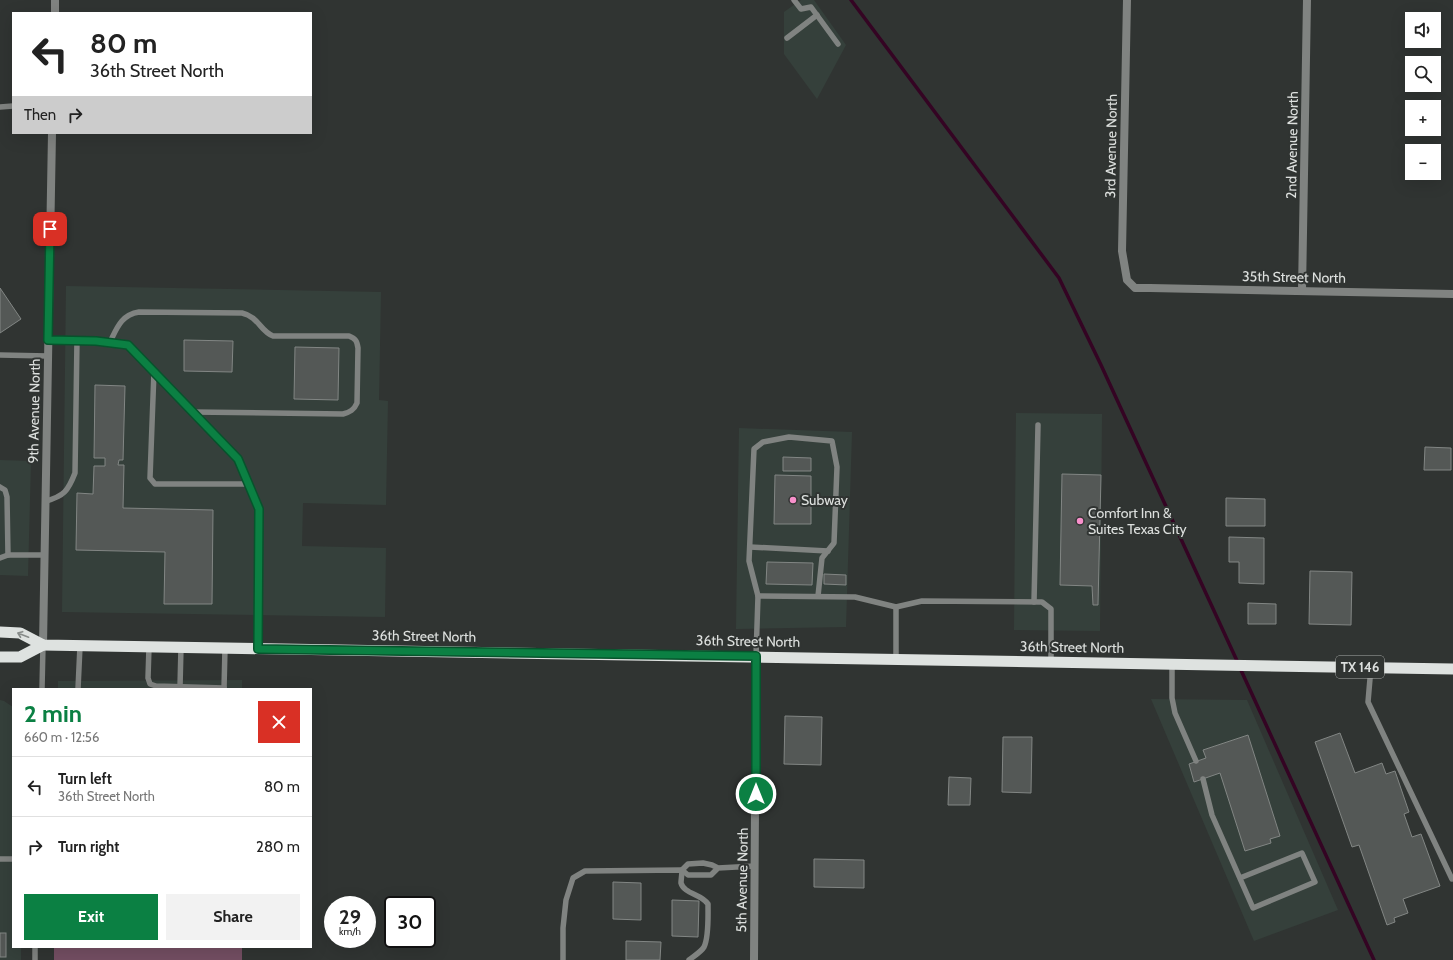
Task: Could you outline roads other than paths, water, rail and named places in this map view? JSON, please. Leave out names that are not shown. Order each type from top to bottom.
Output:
[{"type":"highway","name":"TX 146","points":[[0,632],[20,633],[43,645]]},
{"type":"highway","name":"36th Street North","points":[[43,645],[1453,669]]},
{"type":"highway","name":"TX 146","points":[[0,657],[20,657],[43,645]]},
{"type":"street","points":[[55,0],[55,12]]},
{"type":"street","name":"3rd Avenue North","points":[[1127,0],[1122,251],[1127,280],[1136,288]]},
{"type":"street","name":"2nd Avenue North","points":[[1302,291],[1307,0]]},
{"type":"street","name":"9th Avenue North","points":[[43,645],[52,134]]},
{"type":"street","name":"35th Street North","points":[[1136,288],[1453,294]]},
{"type":"street","name":"5th Avenue North","points":[[754,960],[756,656]]},
{"type":"lane","points":[[794,0],[801,9],[811,7],[838,44]]},
{"type":"lane","points":[[787,38],[817,15]]},
{"type":"lane","points":[[0,107],[12,106]]},
{"type":"lane","points":[[110,342],[121,321],[131,313],[139,312],[242,313],[255,319],[268,334],[273,336],[349,336],[354,338],[357,342],[358,403],[350,412],[343,414],[193,412]]},
{"type":"lane","points":[[48,340],[78,340],[128,345],[238,459],[259,509],[258,649]]},
{"type":"lane","points":[[46,501],[60,497],[70,485],[75,473],[78,340]]},
{"type":"lane","points":[[0,355],[48,356]]},
{"type":"lane","points":[[154,371],[150,478],[155,484],[249,484]]},
{"type":"lane","points":[[1034,602],[1038,425]]},
{"type":"lane","points":[[756,656],[758,596],[749,561],[754,449],[763,442],[789,437],[832,441],[837,467],[834,543],[822,558],[818,596]]},
{"type":"lane","points":[[0,488],[4,490],[7,497],[8,555]]},
{"type":"lane","points":[[750,547],[828,551]]},
{"type":"lane","points":[[0,558],[8,555],[45,555]]},
{"type":"lane","points":[[758,596],[855,597],[896,607],[922,601],[1042,602],[1051,610],[1051,662]]},
{"type":"lane","points":[[896,607],[896,659]]},
{"type":"lane","name":"9th Avenue North","points":[[42,688],[43,645]]},
{"type":"lane","points":[[78,688],[80,646]]},
{"type":"lane","points":[[149,647],[148,678],[150,684],[156,686],[224,688],[225,648]]},
{"type":"lane","points":[[180,687],[181,647]]},
{"type":"lane","points":[[1172,664],[1172,698],[1175,713],[1196,761]]},
{"type":"lane","points":[[1371,667],[1368,702],[1452,879]]},
{"type":"lane","points":[[1203,779],[1212,815],[1253,908],[1315,882],[1302,853],[1240,878]]},
{"type":"lane","points":[[0,859],[12,859]]},
{"type":"lane","points":[[690,960],[704,947],[707,938],[708,904],[706,900],[686,890],[682,883],[682,870],[688,864],[703,863],[718,868],[755,866]]},
{"type":"lane","points":[[563,960],[563,928],[566,900],[573,878],[579,873],[585,871],[682,870],[688,874],[711,875],[718,868]]},
{"type":"lane","points":[[35,948],[35,960]]},
{"type":"waterway","points":[[851,0],[1059,278],[1101,365],[1238,663]]},
{"type":"waterway","points":[[1240,668],[1374,960]]},
{"type":"place","name":"Subway","points":[[793,500]]},
{"type":"place","name":"Comfort Inn & Suites Texas City","points":[[1080,521]]}]
